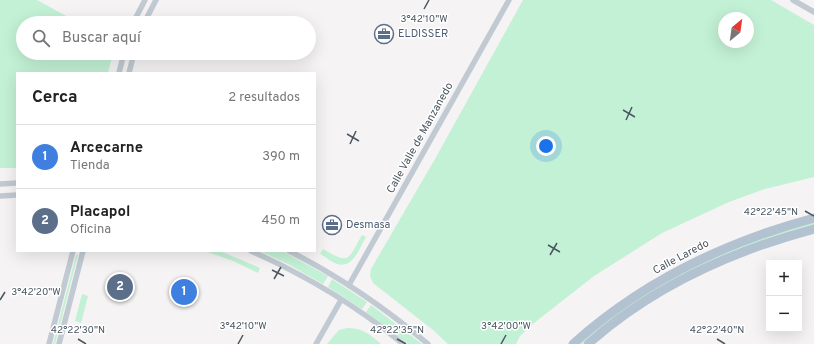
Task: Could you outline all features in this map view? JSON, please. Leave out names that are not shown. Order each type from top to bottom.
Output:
[{"type":"main road","name":"Calle Laredo","points":[[573,344],[600,321],[630,299],[681,269],[741,241],[814,218]]},
{"type":"main road","name":"Calle Laredo","points":[[588,344],[628,313],[662,291],[698,271],[754,247],[814,229]]},
{"type":"street","points":[[137,16],[145,0]]},
{"type":"street","points":[[148,16],[156,0]]},
{"type":"street","name":"Calle Valle de Manzanedo","points":[[349,285],[509,0]]},
{"type":"street","points":[[794,0],[814,12]]},
{"type":"street","points":[[119,72],[122,60]]},
{"type":"street","points":[[129,72],[132,60]]},
{"type":"street","points":[[0,184],[16,184]]},
{"type":"street","points":[[0,196],[16,195]]},
{"type":"street","points":[[49,344],[73,252]]},
{"type":"street","points":[[59,344],[83,252]]},
{"type":"street","points":[[253,252],[290,270],[341,300],[403,344]]},
{"type":"street","points":[[291,252],[349,285],[428,344]]},
{"type":"street","points":[[316,344],[341,300]]},
{"type":"green space","points":[[0,0],[37,0],[66,16],[16,16],[16,60],[111,60],[108,72],[16,72],[16,168],[0,168]]},
{"type":"green space","points":[[523,0],[771,0],[814,25],[814,177],[765,189],[729,202],[662,233],[594,276],[534,323],[520,336],[516,344],[448,344],[433,330],[373,283],[370,276],[371,269],[435,159]]},
{"type":"green space","points":[[814,222],[814,225],[740,249],[589,338],[582,344],[578,344],[623,309],[681,273],[746,243]]},
{"type":"green space","points":[[362,235],[366,237],[355,256],[352,260],[343,265],[337,264],[320,254],[323,249],[339,257],[347,257],[351,255]]},
{"type":"green space","points":[[208,252],[222,252],[260,268],[258,273],[233,261]]},
{"type":"green space","points":[[262,252],[284,252],[328,276],[323,284],[288,264]]},
{"type":"green space","points":[[76,255],[78,255],[55,344],[53,344]]},
{"type":"green space","points":[[332,279],[367,302],[362,309],[328,287]]},
{"type":"green space","points":[[82,294],[88,296],[81,323],[75,321]]},
{"type":"green space","points":[[371,305],[422,344],[408,344],[366,312]]},
{"type":"green space","points":[[347,328],[362,330],[381,344],[327,344],[339,330]]},
{"type":"place","name":"ELDISSER","points":[[384,34]]},
{"type":"place","name":"Desmasa","points":[[332,225]]},
{"type":"place","name":"Placapol","points":[[120,287]]},
{"type":"place","name":"Arcecarne","points":[[184,292]]}]
